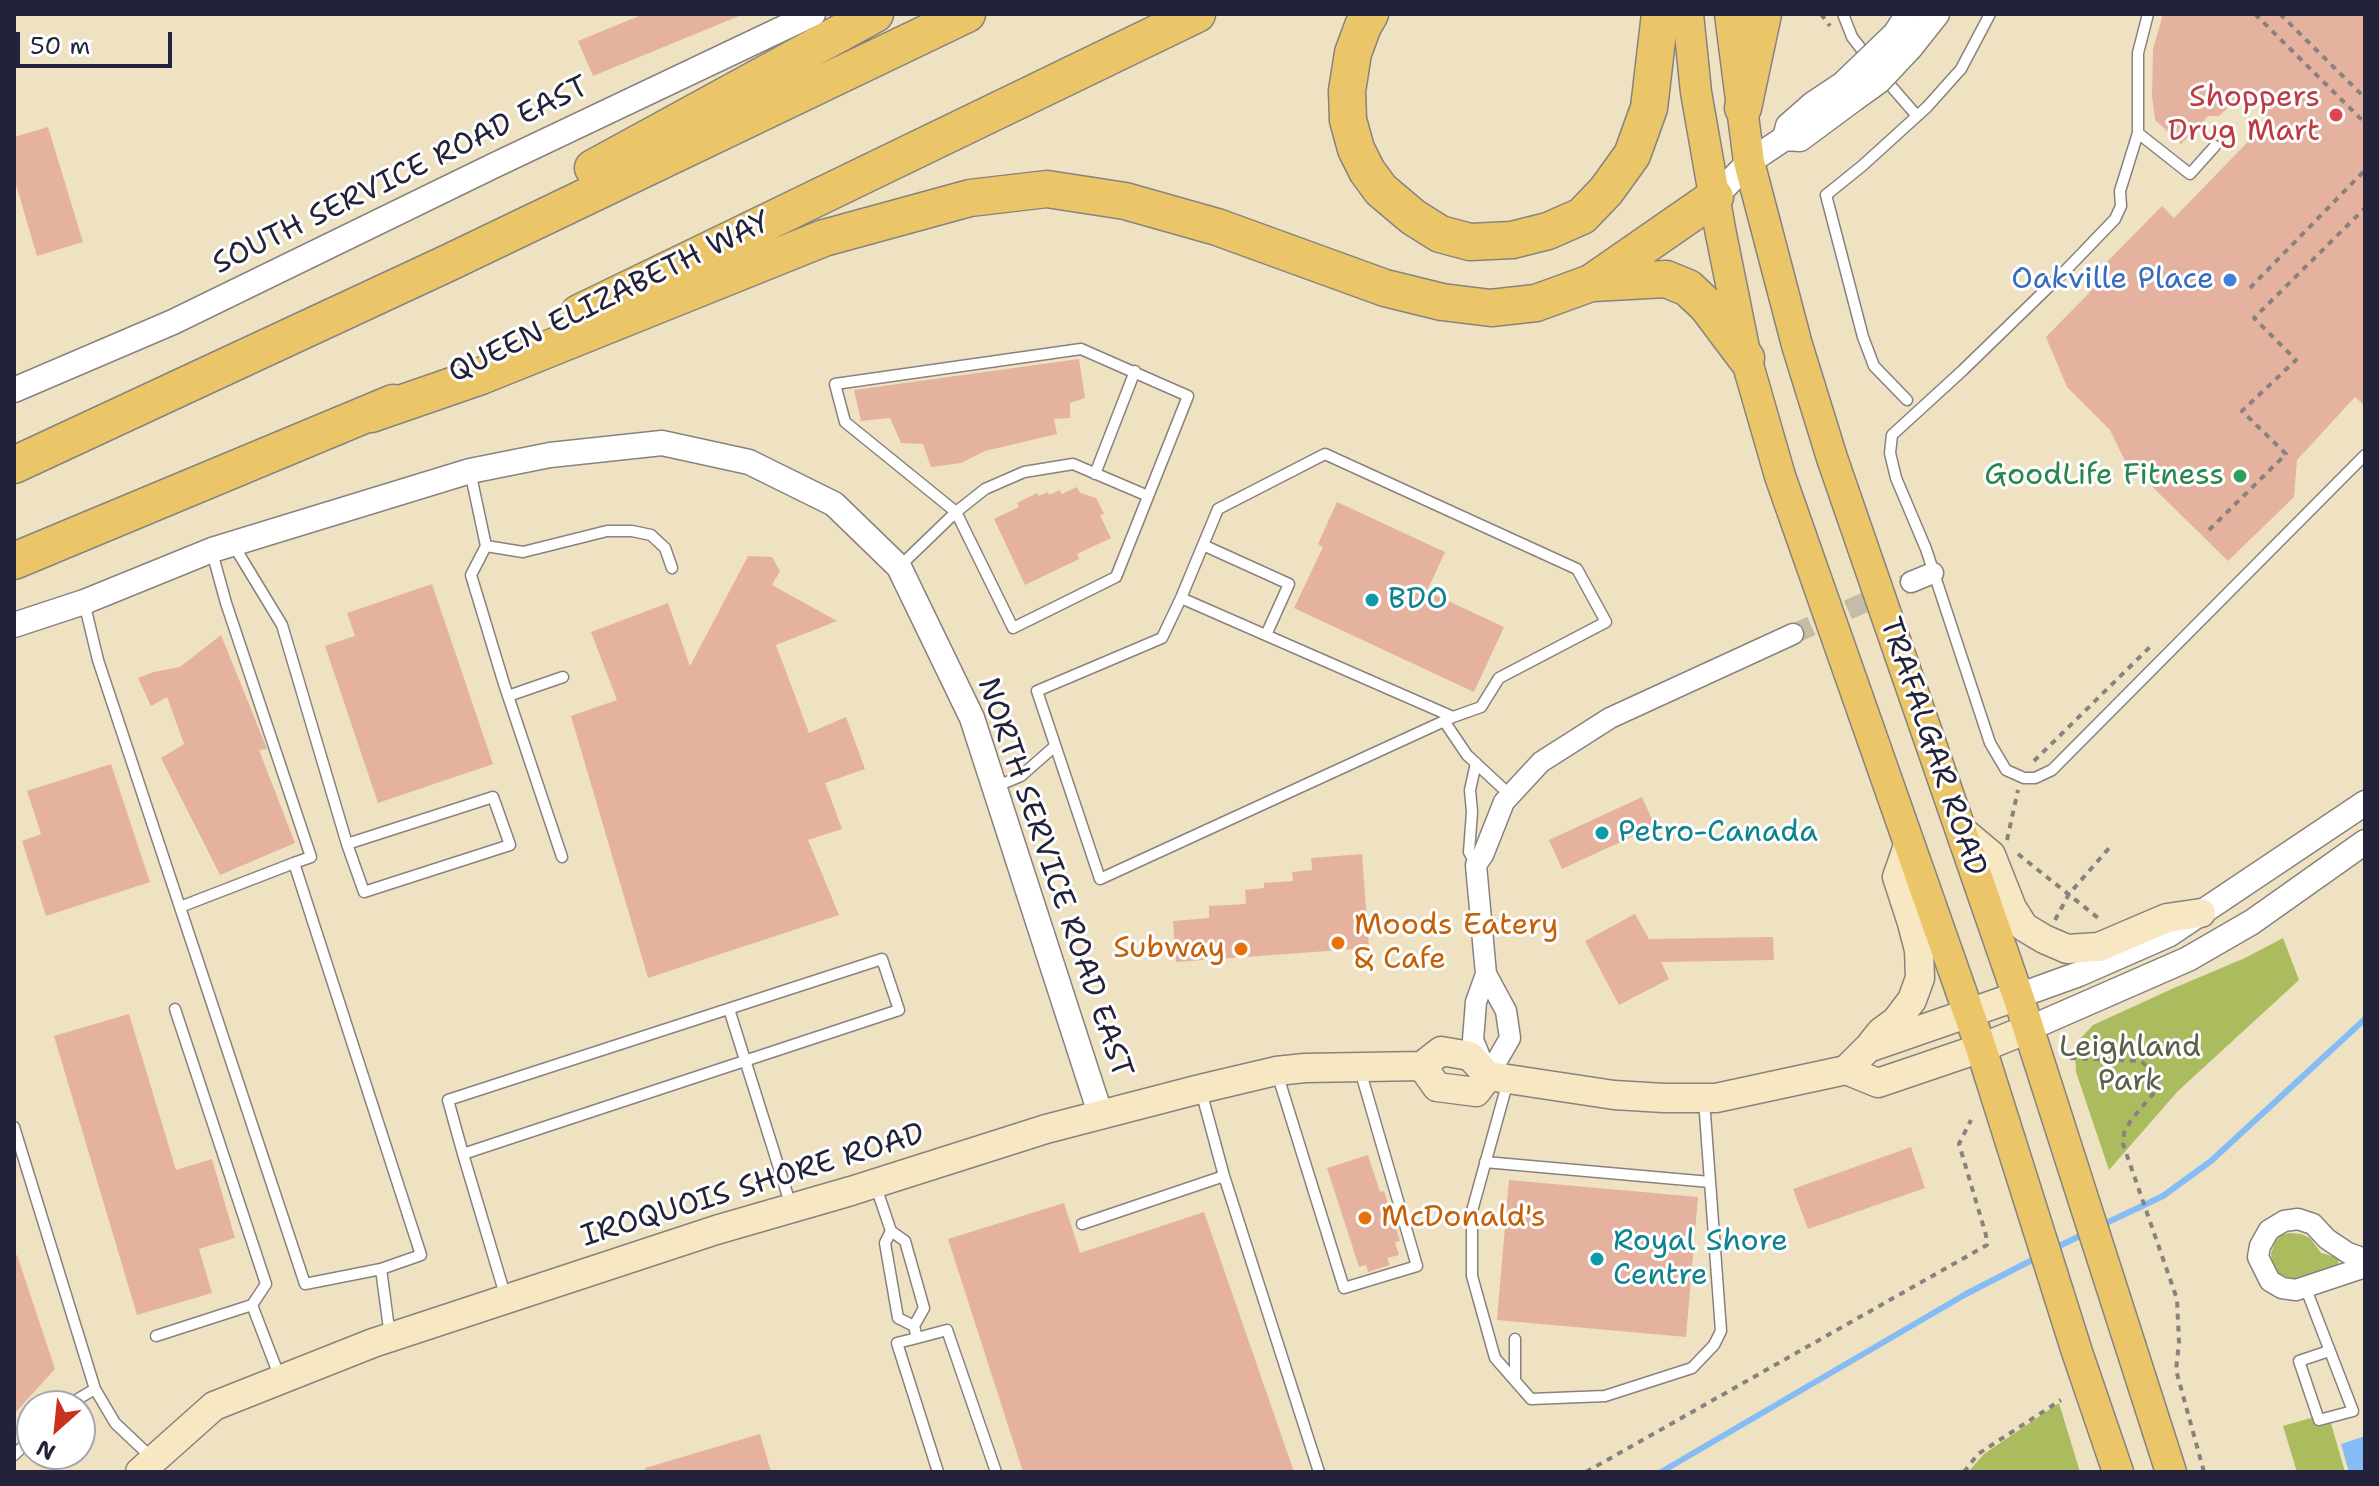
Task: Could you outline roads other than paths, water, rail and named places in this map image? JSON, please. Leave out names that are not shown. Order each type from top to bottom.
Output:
[{"type":"highway","points":[[448,263],[504,217],[875,14]]},
{"type":"highway","points":[[14,465],[448,263],[967,14]]},
{"type":"highway","name":"QUEEN ELIZABETH WAY","points":[[14,561],[371,414],[1197,14]]},
{"type":"highway","points":[[1370,14],[1353,53],[1347,91],[1348,120],[1356,149],[1381,190],[1413,217],[1440,234],[1470,242],[1512,240],[1548,231],[1582,216],[1606,191],[1632,155],[1649,108],[1660,14]]},
{"type":"highway","points":[[1743,108],[1763,14]]},
{"type":"highway","points":[[371,414],[481,376],[824,238],[970,198],[1047,189],[1125,201],[1217,227],[1385,288],[1442,302],[1491,308],[1536,303],[1591,283],[1715,197]]},
{"type":"highway","points":[[1591,283],[1666,279],[1688,288],[1707,306],[1746,358]]},
{"type":"main road","name":"TRAFALGAR ROAD","points":[[1688,14],[1696,92],[1720,229],[1746,358],[1780,476],[1969,1012],[2118,1472]]},
{"type":"main road","name":"TRAFALGAR ROAD","points":[[1730,14],[1749,162],[1801,359],[1832,458],[2018,996],[2171,1472]]},
{"type":"main road","points":[[1960,829],[1991,855],[2012,908],[2024,927],[2067,949],[2099,947],[2167,918],[2201,913]]},
{"type":"main road","points":[[1498,1078],[1614,1095],[1716,1098],[1846,1070],[1881,1032],[1896,1021],[1912,1000],[1920,978],[1919,950],[1897,877],[1909,843]]},
{"type":"main road","points":[[1868,1048],[2018,996]]},
{"type":"main road","points":[[1846,1070],[1878,1083],[2028,1029]]},
{"type":"main road","name":"IROQUOIS SHORE ROAD","points":[[146,1466],[214,1406],[390,1338],[716,1230],[875,1184],[1046,1129],[1276,1071],[1422,1066],[1437,1087],[1476,1092],[1498,1078]]},
{"type":"street","name":"SOUTH SERVICE ROAD EAST","points":[[14,390],[173,322],[813,14]]},
{"type":"street","points":[[1715,197],[1749,162],[1785,138],[1788,126],[1813,104],[1849,92],[1904,32],[1937,14]]},
{"type":"street","name":"NORTH SERVICE ROAD EAST","points":[[14,625],[84,602],[222,547],[470,471],[550,455],[662,443],[749,462],[834,504],[899,567],[972,718],[1101,1116]]},
{"type":"street","points":[[1911,582],[1933,573]]},
{"type":"street","points":[[1498,1078],[1510,1038],[1506,1011],[1486,974],[1476,865],[1504,802],[1541,762],[1610,718],[1793,634]]},
{"type":"street","points":[[2018,996],[2123,956],[2168,935],[2365,803]]},
{"type":"street","points":[[2028,1029],[2188,959],[2252,922],[2365,842]]},
{"type":"street","points":[[1486,974],[1476,1002],[1473,1040],[1498,1078]]},
{"type":"street","points":[[2365,1259],[2348,1253],[2327,1239],[2313,1224],[2298,1219],[2284,1221],[2269,1230],[2258,1257],[2270,1281],[2282,1288],[2296,1290],[2365,1267]]},
{"type":"lane","points":[[1843,14],[1852,37],[1899,98],[1917,116]]},
{"type":"lane","points":[[1907,400],[1874,366],[1863,337],[1826,195],[1917,116],[1961,69],[1990,14]]},
{"type":"lane","points":[[2148,14],[2138,53],[2138,133],[2134,154],[2120,191],[2121,206],[2115,219],[1962,371],[1892,435],[1890,453],[1896,478],[1926,549],[1990,743],[2006,770],[2024,778],[2035,778],[2052,770],[2365,455]]},
{"type":"lane","points":[[2138,133],[2190,174],[2215,146]]},
{"type":"lane","points":[[1081,349],[1188,396],[1148,496],[1116,577],[1013,628],[956,512],[845,422],[835,384],[1081,349]]},
{"type":"lane","points":[[1095,474],[1135,371]]},
{"type":"lane","points":[[1325,454],[1577,569],[1606,622],[1499,678],[1481,707],[1448,719],[1100,879],[1037,691],[1162,638],[1181,598],[1218,509],[1325,454]]},
{"type":"lane","points":[[899,567],[956,512],[985,489],[1024,472],[1073,464],[1148,496]]},
{"type":"lane","points":[[470,471],[486,546],[471,575],[562,857]]},
{"type":"lane","points":[[486,546],[523,552],[607,531],[632,531],[651,535],[665,548],[672,568]]},
{"type":"lane","points":[[1203,545],[1289,584],[1266,635]]},
{"type":"lane","points":[[222,547],[282,625],[347,844],[364,892],[510,845],[493,797],[347,844]]},
{"type":"lane","points":[[180,907],[311,857],[226,603],[222,547]]},
{"type":"lane","points":[[1181,598],[1448,719],[1467,755],[1510,795]]},
{"type":"lane","points":[[84,602],[98,660],[305,1284],[381,1269],[421,1255],[294,863]]},
{"type":"lane","points":[[508,696],[563,677]]},
{"type":"lane","points":[[995,787],[1021,776],[1055,746]]},
{"type":"lane","points":[[1476,763],[1470,790],[1469,852],[1476,865]]},
{"type":"lane","points":[[463,1154],[899,1010],[882,959],[448,1100],[463,1154],[507,1300]]},
{"type":"lane","points":[[156,1336],[252,1305],[266,1284],[175,1009]]},
{"type":"lane","points":[[729,1009],[792,1208]]},
{"type":"lane","points":[[1276,1071],[1344,1288],[1417,1266],[1359,1067]]},
{"type":"lane","points":[[1498,1078],[1485,1162],[1472,1211],[1472,1276],[1495,1358],[1531,1399],[1605,1396],[1692,1368],[1714,1345],[1721,1331],[1704,1098]]},
{"type":"lane","points":[[1200,1089],[1224,1176],[1319,1472]]},
{"type":"lane","points":[[14,1127],[95,1389],[146,1466]]},
{"type":"lane","points":[[1485,1162],[1710,1182]]},
{"type":"lane","points":[[1082,1224],[1224,1176]]},
{"type":"lane","points":[[875,1184],[891,1231],[905,1241],[924,1308],[916,1332]]},
{"type":"lane","points":[[891,1231],[885,1243],[898,1318],[916,1332]]},
{"type":"lane","points":[[381,1269],[390,1338]]},
{"type":"lane","points":[[2306,1289],[2353,1411],[2319,1420],[2299,1361],[2329,1351]]},
{"type":"lane","points":[[252,1305],[281,1380]]},
{"type":"lane","points":[[938,1472],[897,1343],[916,1332],[947,1330],[996,1472]]},
{"type":"lane","points":[[1515,1339],[1515,1381]]},
{"type":"water","points":[[2365,1436],[2365,1472],[2349,1472],[2341,1444]]},
{"type":"waterway","points":[[2100,1226],[2163,1196],[2211,1161],[2365,1019]]},
{"type":"waterway","points":[[2053,1249],[2086,1233]]},
{"type":"waterway","points":[[1661,1472],[1966,1294],[2036,1258]]},
{"type":"tunnel","points":[[1793,634],[1911,582]]},
{"type":"place","name":"Shoppers Drug Mart","points":[[2336,115]]},
{"type":"place","name":"Oakville Place","points":[[2230,280]]},
{"type":"place","name":"GoodLife Fitness","points":[[2240,476]]},
{"type":"place","name":"BDO","points":[[1372,600]]},
{"type":"place","name":"Petro-Canada","points":[[1602,833]]},
{"type":"place","name":"Moods Eatery & Cafe","points":[[1338,943]]},
{"type":"place","name":"Subway","points":[[1241,949]]},
{"type":"place","name":"McDonald's","points":[[1365,1218]]},
{"type":"place","name":"Royal Shore Centre","points":[[1597,1259]]},
{"type":"park label","name":"Leighland Park","points":[[2130,1065]]}]
